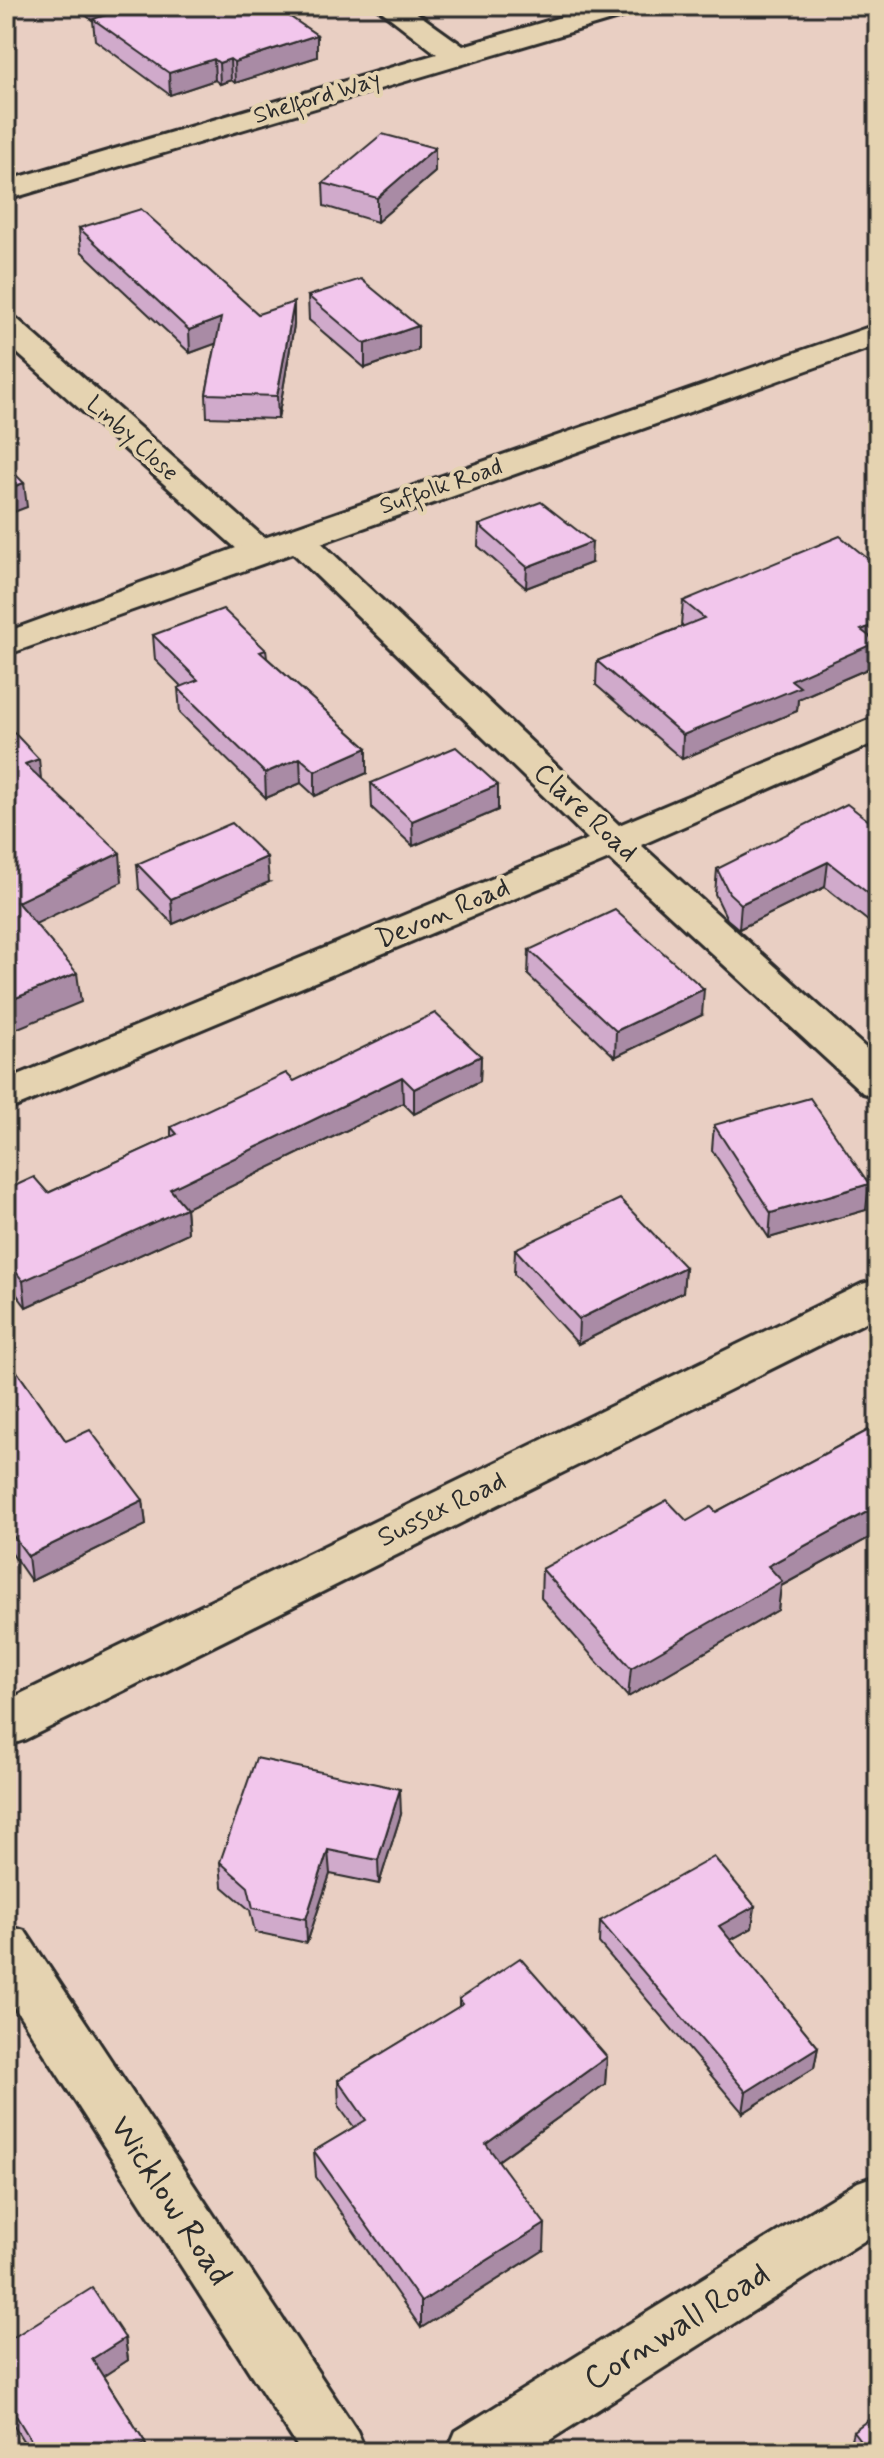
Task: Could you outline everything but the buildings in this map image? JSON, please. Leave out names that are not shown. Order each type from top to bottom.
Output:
[{"type":"street","points":[[389,6],[458,56]]},
{"type":"street","name":"Shelford Way","points":[[6,191],[628,6]]},
{"type":"street","name":"Linby Close","points":[[6,326],[259,551]]},
{"type":"street","name":"Suffolk Road","points":[[6,644],[259,551],[878,334]]},
{"type":"street","name":"Clare Road","points":[[297,538],[614,842],[878,1083]]},
{"type":"street","name":"Devon Road","points":[[6,1096],[614,842],[878,727]]},
{"type":"street","name":"Sussex Road","points":[[6,1725],[878,1296]]},
{"type":"street","name":"Wicklow Road","points":[[6,1948],[336,2452]]},
{"type":"street","name":"Cornwall Road","points":[[477,2452],[878,2201]]}]
